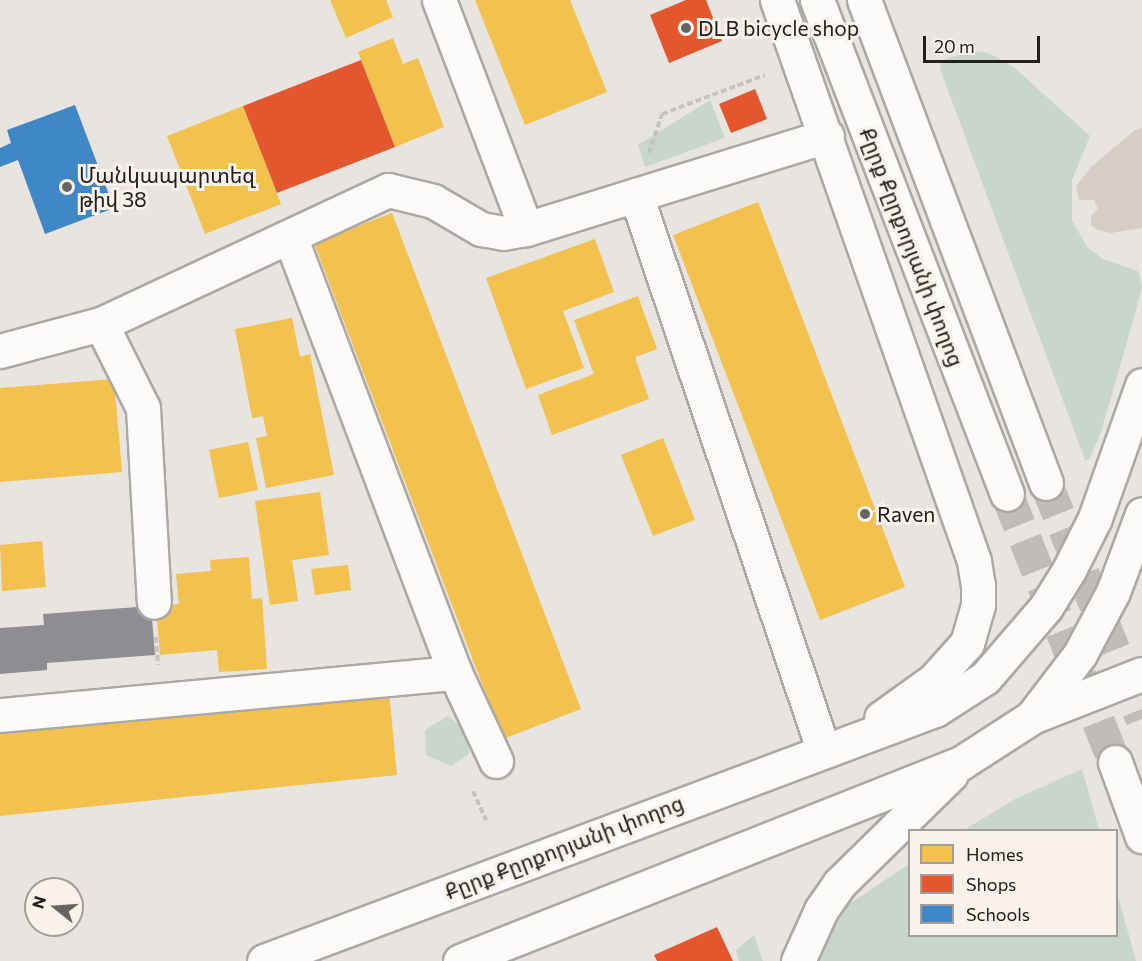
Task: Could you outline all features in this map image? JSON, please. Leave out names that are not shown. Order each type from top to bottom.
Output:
[{"type":"main road","points":[[439,0],[526,229]]},
{"type":"main road","points":[[777,0],[827,136],[974,561],[978,585],[974,624],[967,643],[952,663],[864,733]]},
{"type":"main road","name":"Քըրք Քըրքորյանի փողոց","points":[[818,0],[1007,494]]},
{"type":"main road","name":"Քըրք Քըրքորյանի փողոց","points":[[864,0],[1046,483]]},
{"type":"main road","points":[[0,351],[101,324],[291,238],[388,190],[433,201],[481,229],[503,233],[526,229],[827,136]]},
{"type":"main road","points":[[636,195],[823,750]]},
{"type":"main road","points":[[291,238],[455,673],[496,761]]},
{"type":"main road","points":[[101,324],[143,408],[154,602]]},
{"type":"main road","points":[[864,733],[935,710],[986,678],[1046,607],[1095,518],[1142,385]]},
{"type":"main road","points":[[1032,717],[1080,654],[1113,591],[1142,514]]},
{"type":"main road","points":[[0,715],[455,673]]},
{"type":"main road","points":[[460,961],[961,763],[1032,717],[1142,674]]},
{"type":"main road","name":"Քըրք Քըրքորյանի փողոց","points":[[264,961],[864,733]]},
{"type":"main road","points":[[1115,762],[1142,836]]},
{"type":"main road","points":[[798,961],[822,910],[839,884],[961,763]]},
{"type":"path","points":[[636,195],[662,114],[769,73]]},
{"type":"path","points":[[154,602],[160,699]]},
{"type":"path","points":[[467,780],[486,820]]},
{"type":"shaded area","points":[[971,51],[989,53],[1015,68],[1090,136],[1072,180],[1072,221],[1088,248],[1103,259],[1138,271],[1142,287],[1135,314],[1101,432],[1089,460],[1085,460],[940,69],[943,60]]},
{"type":"shaded area","points":[[710,100],[725,138],[645,167],[638,145]]},
{"type":"shaded area","points":[[448,716],[468,732],[469,754],[451,766],[426,755],[425,730]]},
{"type":"shaded area","points":[[1082,769],[1099,829],[966,829],[1015,799]]},
{"type":"shaded area","points":[[908,865],[908,937],[1118,937],[1118,896],[1136,961],[811,961],[849,904]]},
{"type":"shaded area","points":[[754,935],[763,961],[739,961],[736,950]]},
{"type":"building: Homes","points":[[330,0],[386,0],[393,17],[346,38]]},
{"type":"building: Homes","points":[[475,0],[570,0],[607,92],[525,125]]},
{"type":"building: Homes","points":[[393,38],[403,64],[418,58],[444,127],[395,147],[358,52]]},
{"type":"building: Homes","points":[[243,106],[281,204],[205,234],[167,136]]},
{"type":"building: Homes","points":[[758,202],[905,587],[820,620],[673,235]]},
{"type":"building: Homes","points":[[392,213],[581,709],[503,739],[314,243]]},
{"type":"building: Homes","points":[[595,239],[614,292],[563,311],[584,368],[526,389],[486,278]]},
{"type":"building: Homes","points":[[638,296],[657,349],[635,357],[649,399],[552,435],[538,395],[594,374],[574,320]]},
{"type":"building: Homes","points":[[292,318],[300,357],[310,354],[334,475],[266,488],[256,438],[267,436],[263,416],[252,418],[235,329]]},
{"type":"building: Homes","points":[[114,379],[122,472],[0,482],[0,388]]},
{"type":"building: Homes","points":[[663,438],[695,520],[653,536],[621,455]]},
{"type":"building: Homes","points":[[248,442],[258,490],[219,498],[209,450]]},
{"type":"building: Homes","points":[[320,492],[329,555],[292,560],[298,601],[270,605],[255,501]]},
{"type":"building: Homes","points":[[42,541],[46,587],[2,591],[0,545]]},
{"type":"building: Homes","points":[[249,557],[252,599],[262,598],[267,669],[219,672],[217,650],[160,655],[156,606],[179,604],[176,574],[211,571],[210,560]]},
{"type":"building: Homes","points":[[348,565],[351,590],[315,595],[311,569]]},
{"type":"building: Homes","points":[[389,692],[397,775],[0,816],[0,732]]},
{"type":"building: Shops","name":"DLB bicycle shop","points":[[686,0],[706,0],[722,41],[669,63],[650,15]]},
{"type":"building: Shops","points":[[361,60],[395,147],[277,193],[243,106]]},
{"type":"building: Shops","points":[[755,89],[767,119],[731,133],[719,104]]},
{"type":"building: Shops","points":[[717,927],[733,961],[657,961],[654,955]]},
{"type":"building: Schools","name":"Մանկապարտեզ թիվ 38","points":[[75,105],[114,208],[45,234],[18,160],[0,167],[0,148],[11,143],[7,130]]},
{"type":"building: Industry","points":[[151,606],[155,655],[47,663],[47,670],[0,674],[0,628],[44,625],[43,614]]},
{"type":"building: Other","points":[[1142,128],[1142,228],[1111,233],[1097,230],[1091,225],[1091,216],[1098,209],[1094,200],[1079,200],[1076,186],[1091,167],[1135,130]]},
{"type":"tunnel","points":[[1046,483],[1142,718]]},
{"type":"tunnel","points":[[1007,494],[1115,762]]},
{"type":"place","name":"DLB bicycle shop","points":[[686,28]]},
{"type":"place","name":"Մանկապարտեզ թիվ 38","points":[[67,187]]},
{"type":"place","name":"Raven","points":[[865,514]]}]
